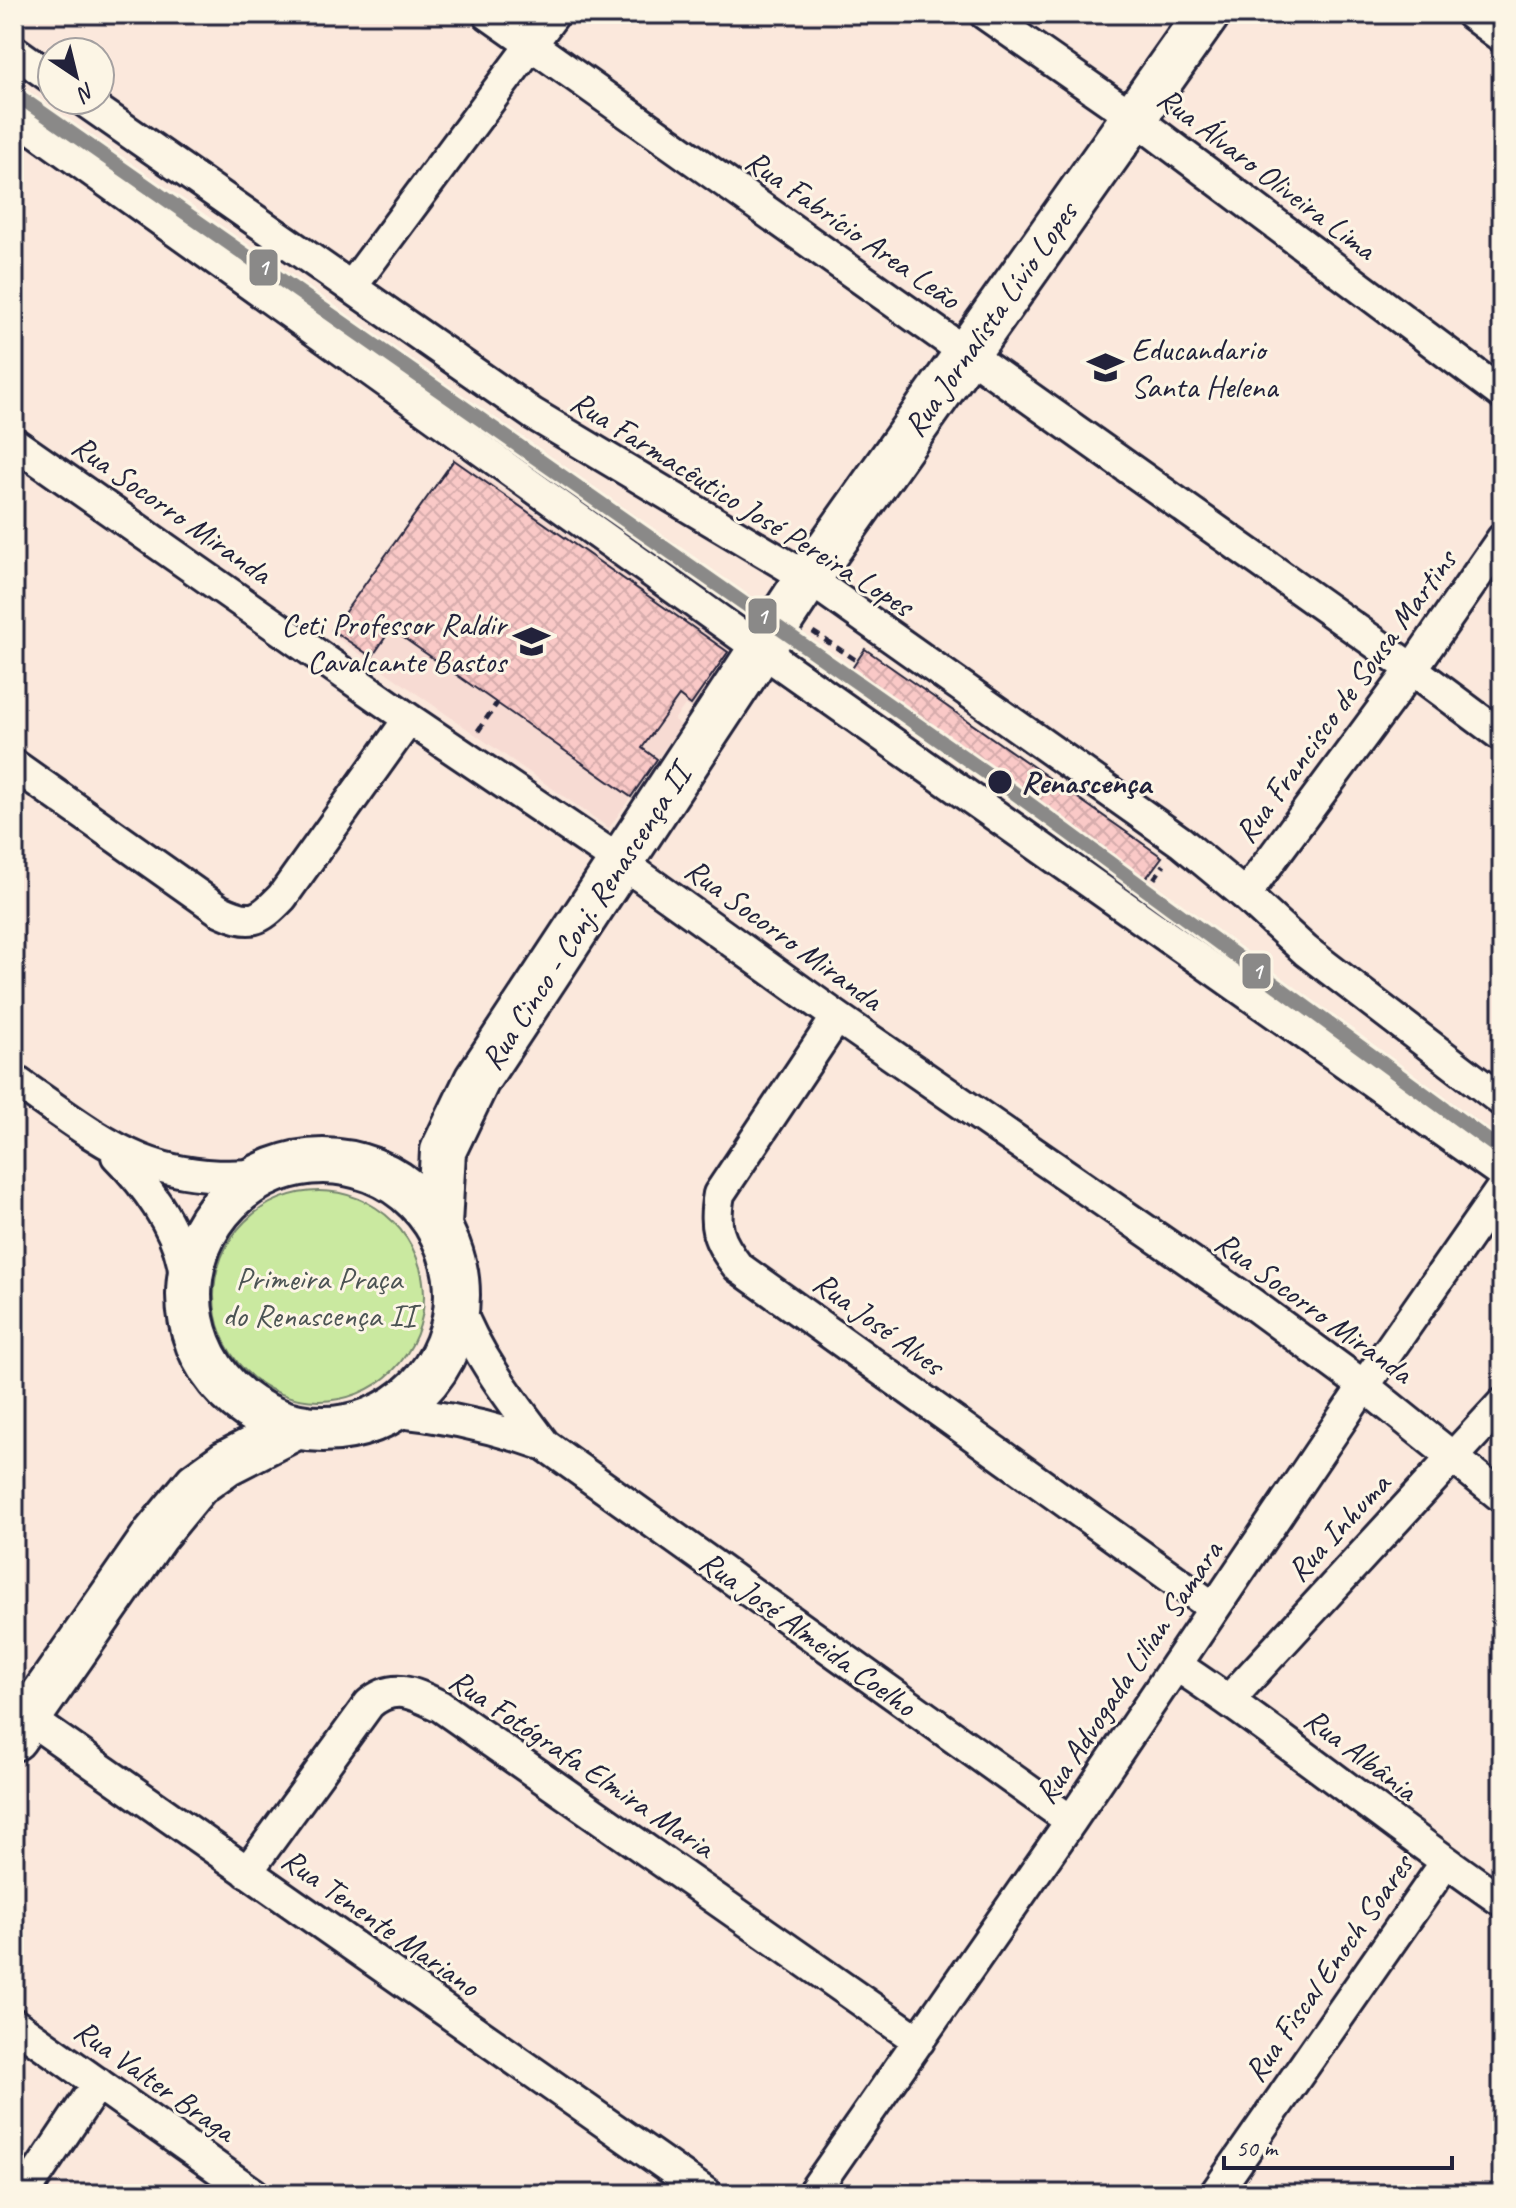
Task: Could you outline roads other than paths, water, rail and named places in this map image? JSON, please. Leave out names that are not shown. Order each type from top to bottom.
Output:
[{"type":"street","name":"Rua Fabrício Area Leão","points":[[488,14],[1502,736]]},
{"type":"street","points":[[352,286],[554,14]]},
{"type":"street","name":"Rua Álvaro Oliveira Lima","points":[[985,14],[1133,117],[1502,394]]},
{"type":"street","name":"Rua Jornalista Lívio Lopes","points":[[783,617],[966,352],[1207,14]]},
{"type":"street","points":[[1471,14],[1502,37]]},
{"type":"street","points":[[14,51],[36,67]]},
{"type":"street","name":"Rua Farmacêutico José Pereira Lopes","points":[[14,115],[783,617],[1181,842],[1306,951],[1502,1101]]},
{"type":"street","name":"Rua Farmacêutico José Pereira Lopes","points":[[106,116],[533,414],[783,617],[1131,911],[1502,1173]]},
{"type":"street","name":"Rua Socorro Miranda","points":[[14,443],[409,719],[621,862],[837,1017],[1251,1303],[1364,1386],[1502,1497]]},
{"type":"street","name":"Rua Francisco de Sousa Martins","points":[[1245,895],[1412,669],[1502,539]]},
{"type":"street","name":"Rua Cinco - Conj. Renascença II","points":[[439,1225],[443,1151],[477,1080],[783,617]]},
{"type":"street","points":[[14,765],[219,910],[239,919],[254,920],[268,912],[282,897],[409,719]]},
{"type":"street","name":"Rua José Alves","points":[[837,1017],[719,1194],[716,1225],[724,1248],[738,1267],[1214,1608]]},
{"type":"street","points":[[14,1080],[104,1143],[143,1162],[176,1172],[232,1177],[263,1174],[299,1163],[336,1160],[372,1169],[405,1187],[439,1225],[455,1267],[456,1301],[448,1344],[433,1371],[414,1394],[390,1411],[353,1426],[294,1428],[245,1404],[217,1380],[199,1349],[189,1315],[183,1263],[170,1231],[136,1175],[104,1143]]},
{"type":"street","points":[[189,1315],[190,1273],[203,1233],[228,1199],[263,1174]]},
{"type":"street","name":"Rua Advogada Lilian Samara","points":[[812,2194],[1071,1821],[1364,1386],[1502,1188]]},
{"type":"street","points":[[456,1301],[464,1322],[499,1385],[545,1445]]},
{"type":"street","name":"Rua Inhuma","points":[[1229,1700],[1502,1404]]},
{"type":"street","points":[[390,1411],[443,1417],[509,1432],[545,1445]]},
{"type":"street","points":[[19,1721],[155,1535],[197,1484],[226,1463],[294,1428]]},
{"type":"street","name":"Rua José Almeida Coelho","points":[[545,1445],[1071,1821]]},
{"type":"street","name":"Rua Albânia","points":[[1176,1665],[1229,1700],[1502,1901]]},
{"type":"street","name":"Rua Fotógrafa Elmira Maria","points":[[247,1872],[369,1704],[377,1698],[407,1691],[440,1706],[919,2041]]},
{"type":"street","name":"Rua Tenente Mariano","points":[[19,1721],[247,1872],[707,2194]]},
{"type":"street","name":"Rua Fiscal Enoch Soares","points":[[1215,2194],[1446,1862]]},
{"type":"street","name":"Rua Valter Braga","points":[[14,2024],[254,2194]]},
{"type":"street","points":[[24,2194],[98,2083]]},
{"type":"place","name":"Educandario Santa Helena","points":[[1105,367]]},
{"type":"place","name":"Ceti Professor Raldir Cavalcante Bastos","points":[[532,642]]},
{"type":"place","name":"Renascença","points":[[1000,782]]},
{"type":"park label","name":"Primeira Praça do Renascença II","points":[[319,1296]]}]
